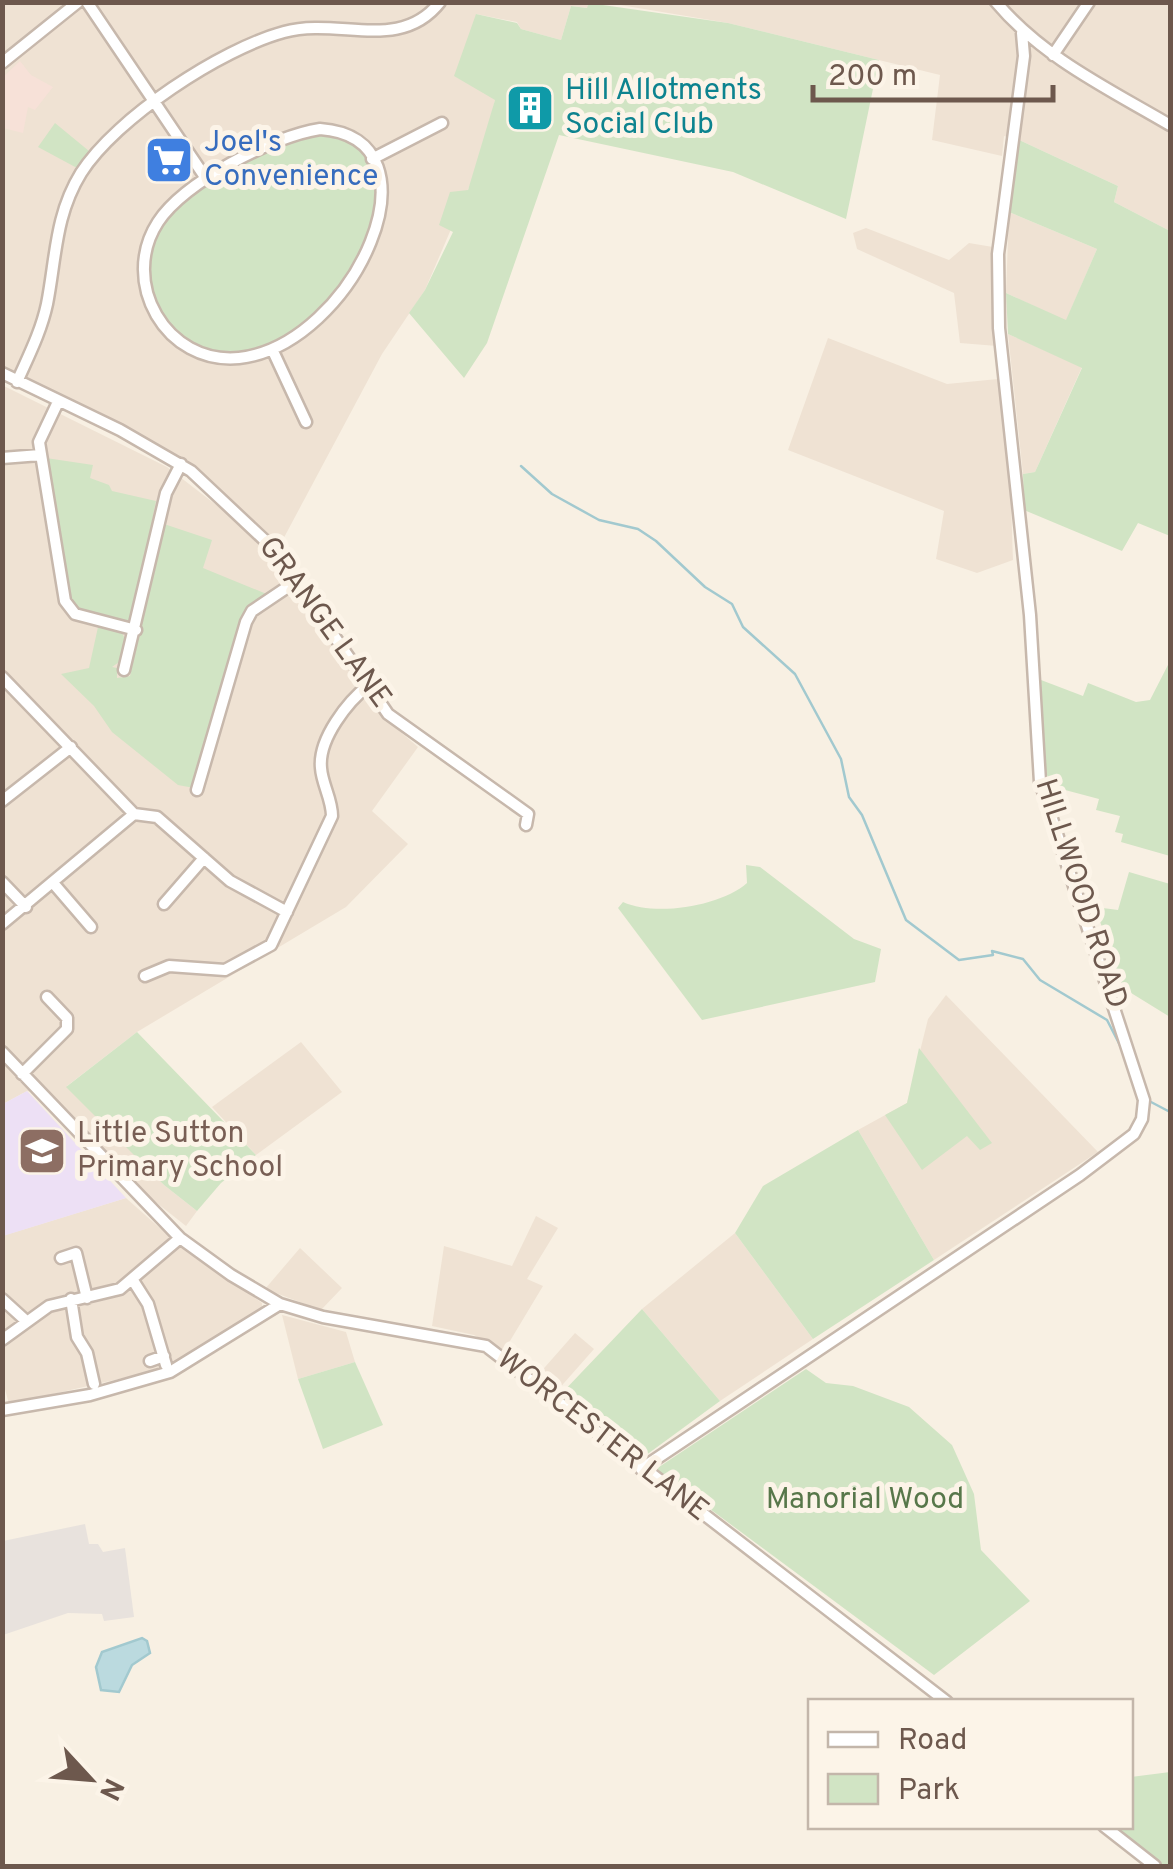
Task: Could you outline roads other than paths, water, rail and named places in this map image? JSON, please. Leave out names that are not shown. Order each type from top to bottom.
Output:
[{"type":"street","points":[[2,62],[78,2]]},
{"type":"street","points":[[87,2],[207,180]]},
{"type":"street","points":[[17,382],[41,326],[57,232],[68,197],[98,150],[155,104],[228,56],[266,38],[335,26],[380,32],[405,30],[424,20],[440,2]]},
{"type":"street","points":[[996,2],[1022,33],[1048,52],[1170,125]]},
{"type":"street","points":[[1024,56],[1048,52],[1089,2]]},
{"type":"street","name":"HILLWOOD ROAD","points":[[641,1468],[1080,1175],[1134,1134],[1144,1112],[1119,1014],[1040,782],[1030,616],[999,328],[998,254],[1024,56],[1022,33]]},
{"type":"street","points":[[372,159],[442,123]]},
{"type":"street","points":[[320,129],[345,134],[372,159],[380,198],[365,259],[330,310],[272,349],[227,358],[190,349],[167,331],[148,301],[144,271],[152,233],[174,204],[207,180],[256,151],[320,129]]},
{"type":"street","points":[[272,349],[306,422]]},
{"type":"street","name":"GRANGE LANE","points":[[2,373],[181,464],[249,522],[298,580],[388,714],[528,814],[526,825]]},
{"type":"street","points":[[58,402],[44,426],[40,455],[65,600],[74,614],[136,630]]},
{"type":"street","points":[[2,458],[40,455]]},
{"type":"street","points":[[124,670],[166,492],[181,464]]},
{"type":"street","points":[[198,790],[246,622],[252,611],[298,580]]},
{"type":"street","points":[[2,677],[134,814],[157,818],[230,880],[287,912]]},
{"type":"street","points":[[144,976],[225,970],[278,938],[332,816],[321,767],[327,739],[356,694],[369,685]]},
{"type":"street","points":[[2,801],[71,748]]},
{"type":"street","points":[[2,924],[134,814]]},
{"type":"street","points":[[167,896],[204,858]]},
{"type":"street","points":[[2,882],[26,907]]},
{"type":"street","points":[[54,884],[87,913],[91,927]]},
{"type":"street","points":[[22,1074],[67,1029],[67,1018],[46,998]]},
{"type":"street","name":"WORCESTER LANE","points":[[2,1052],[180,1238],[280,1304],[323,1317],[486,1346],[942,1699]]},
{"type":"street","points":[[2,1340],[24,1319],[72,1299],[87,1298],[134,1282],[180,1238]]},
{"type":"street","points":[[61,1258],[76,1253],[87,1298]]},
{"type":"street","points":[[134,1282],[148,1304],[165,1360],[150,1361]]},
{"type":"street","points":[[2,1299],[24,1319]]},
{"type":"street","points":[[72,1299],[89,1380]]},
{"type":"street","points":[[2,1410],[90,1395],[170,1372],[280,1304]]},
{"type":"street","points":[[1108,1829],[1155,1866]]},
{"type":"water","points":[[142,1638],[150,1653],[132,1665],[119,1692],[101,1690],[96,1667],[102,1652]]},
{"type":"waterway","points":[[521,466],[552,494],[599,520],[638,529],[656,541],[705,587],[732,604],[743,627],[795,674],[841,759],[849,797],[862,815],[906,920],[959,960],[993,955],[992,951],[1023,959],[1040,980],[1107,1020],[1124,1053]]},
{"type":"waterway","points":[[1135,1090],[1138,1098]]},
{"type":"waterway","points":[[1151,1102],[1170,1112]]},
{"type":"place","name":"Hill Allotments Social Club","points":[[530,108]]},
{"type":"place","name":"Joel's Convenience","points":[[169,160]]},
{"type":"place","name":"Little Sutton Primary School","points":[[42,1151]]},
{"type":"park label","name":"Manorial Wood","points":[[865,1500]]}]
